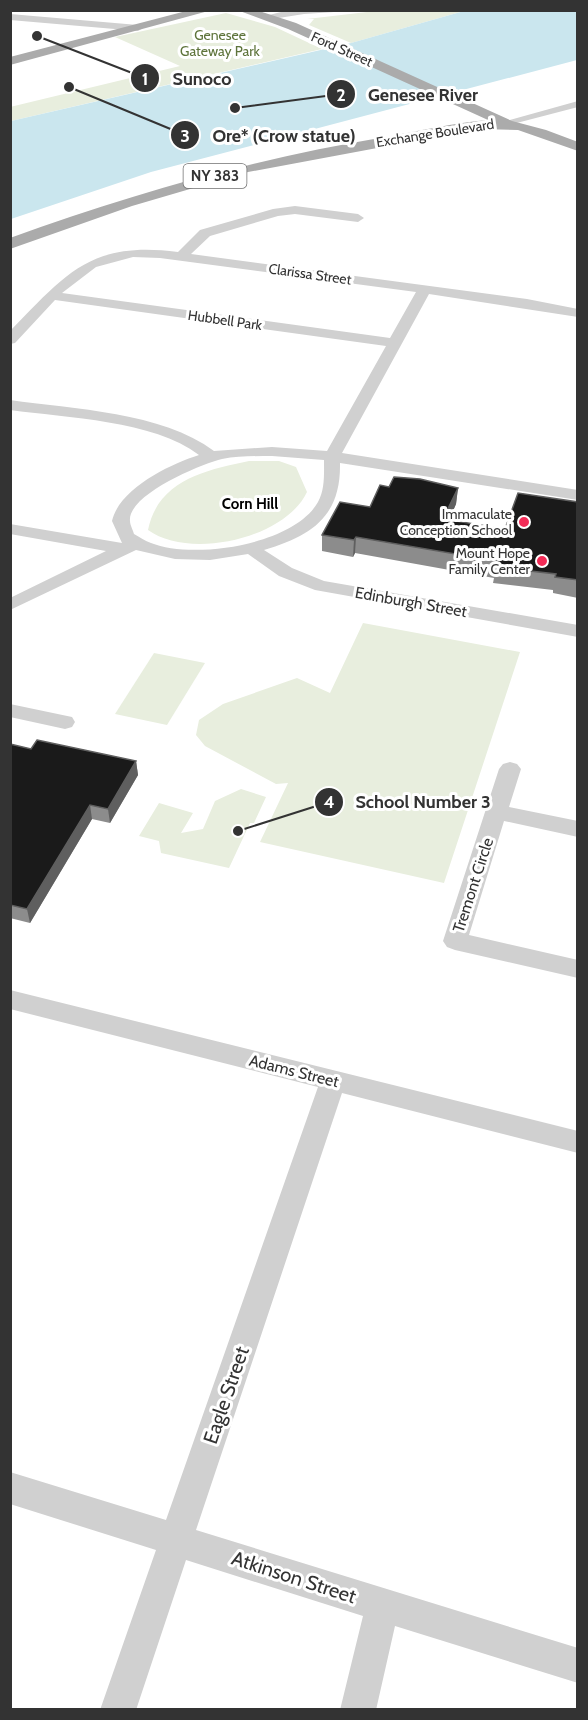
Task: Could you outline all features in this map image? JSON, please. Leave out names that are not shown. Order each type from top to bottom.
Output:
[{"type":"main road","points":[[10,61],[206,10]]},
{"type":"main road","name":"Ford Street","points":[[243,10],[264,15],[304,31],[578,158]]},
{"type":"main road","name":"Ford Street","points":[[505,123],[530,127],[578,147]]},
{"type":"main road","name":"Exchange Boulevard","points":[[10,257],[128,213],[204,189],[311,163],[481,133],[505,123]]},
{"type":"main road","name":"Exchange Boulevard","points":[[10,244],[122,203],[237,170],[325,152],[505,123]]},
{"type":"street","points":[[264,15],[304,11],[360,10]]},
{"type":"street","points":[[304,31],[299,22],[303,18],[342,11]]},
{"type":"street","points":[[10,17],[138,28]]},
{"type":"street","points":[[505,123],[578,104]]},
{"type":"street","points":[[181,257],[205,233],[277,212],[299,211],[358,218]]},
{"type":"street","name":"Clarissa Street","points":[[10,340],[17,327],[55,296],[80,270],[106,257],[143,253],[527,303],[578,313]]},
{"type":"street","points":[[10,529],[199,555],[254,550],[289,538],[319,514],[325,505],[331,487],[332,456],[425,290]]},
{"type":"street","name":"Hubbell Park","points":[[55,296],[395,343]]},
{"type":"street","points":[[10,405],[161,429],[202,446],[212,457]]},
{"type":"street","points":[[130,546],[122,531],[121,520],[130,503],[164,476],[212,457],[260,452],[332,456],[578,495]]},
{"type":"street","points":[[10,605],[130,546]]},
{"type":"street","name":"Edinburgh Street","points":[[254,550],[278,569],[321,586],[578,631]]},
{"type":"street","points":[[10,710],[65,722]]},
{"type":"street","name":"Tremont Circle","points":[[510,769],[455,941],[578,969]]},
{"type":"street","points":[[496,812],[578,829]]},
{"type":"street","name":"Adams Street","points":[[10,999],[578,1142]]},
{"type":"street","name":"Eagle Street","points":[[118,1710],[333,1080]]},
{"type":"street","name":"Atkinson Street","points":[[10,1488],[578,1666]]},
{"type":"street","points":[[358,1710],[382,1605]]},
{"type":"green space","points":[[384,10],[464,11],[351,43],[309,25],[314,19],[307,19]]},
{"type":"green space","name":"Genesee Gateway Park","points":[[226,13],[275,27],[322,49],[11,121],[10,107],[180,66],[115,37]]},
{"type":"green space","points":[[249,461],[279,461],[296,467],[307,492],[296,508],[279,522],[258,533],[211,544],[166,539],[148,530],[153,513],[162,499],[186,480],[216,469]]},
{"type":"green space","points":[[363,623],[520,652],[444,883],[260,842],[288,783],[276,784],[205,746],[196,735],[199,720],[223,704],[297,678],[330,693]]},
{"type":"green space","points":[[154,653],[205,663],[167,725],[115,714]]},
{"type":"green space","points":[[241,789],[266,797],[254,823],[250,823],[229,868],[161,853],[159,841],[139,836],[159,803],[193,813],[181,833],[203,829],[215,801]]},
{"type":"water","points":[[464,11],[577,11],[577,60],[151,172],[11,219],[11,121],[351,43]]},
{"type":"building","points":[[394,477],[420,479],[458,488],[443,519],[505,529],[518,493],[578,502],[578,580],[555,577],[556,574],[495,567],[497,561],[356,537],[354,540],[322,535],[340,502],[370,507],[380,485],[389,487]]},
{"type":"building","points":[[37,740],[136,761],[108,809],[90,805],[27,909],[10,905],[10,744],[31,749]]},
{"type":"place","name":"Sunoco","points":[[37,36]]},
{"type":"place","name":"Ore* (Crow statue)","points":[[69,87]]},
{"type":"place","name":"Genesee River","points":[[235,108]]},
{"type":"place","name":"Immaculate Conception School","points":[[524,522]]},
{"type":"place","name":"Mount Hope Family Center","points":[[542,561]]},
{"type":"place","name":"School Number 3","points":[[238,831]]},
{"type":"district","name":"Corn Hill","points":[[250,504]]}]
